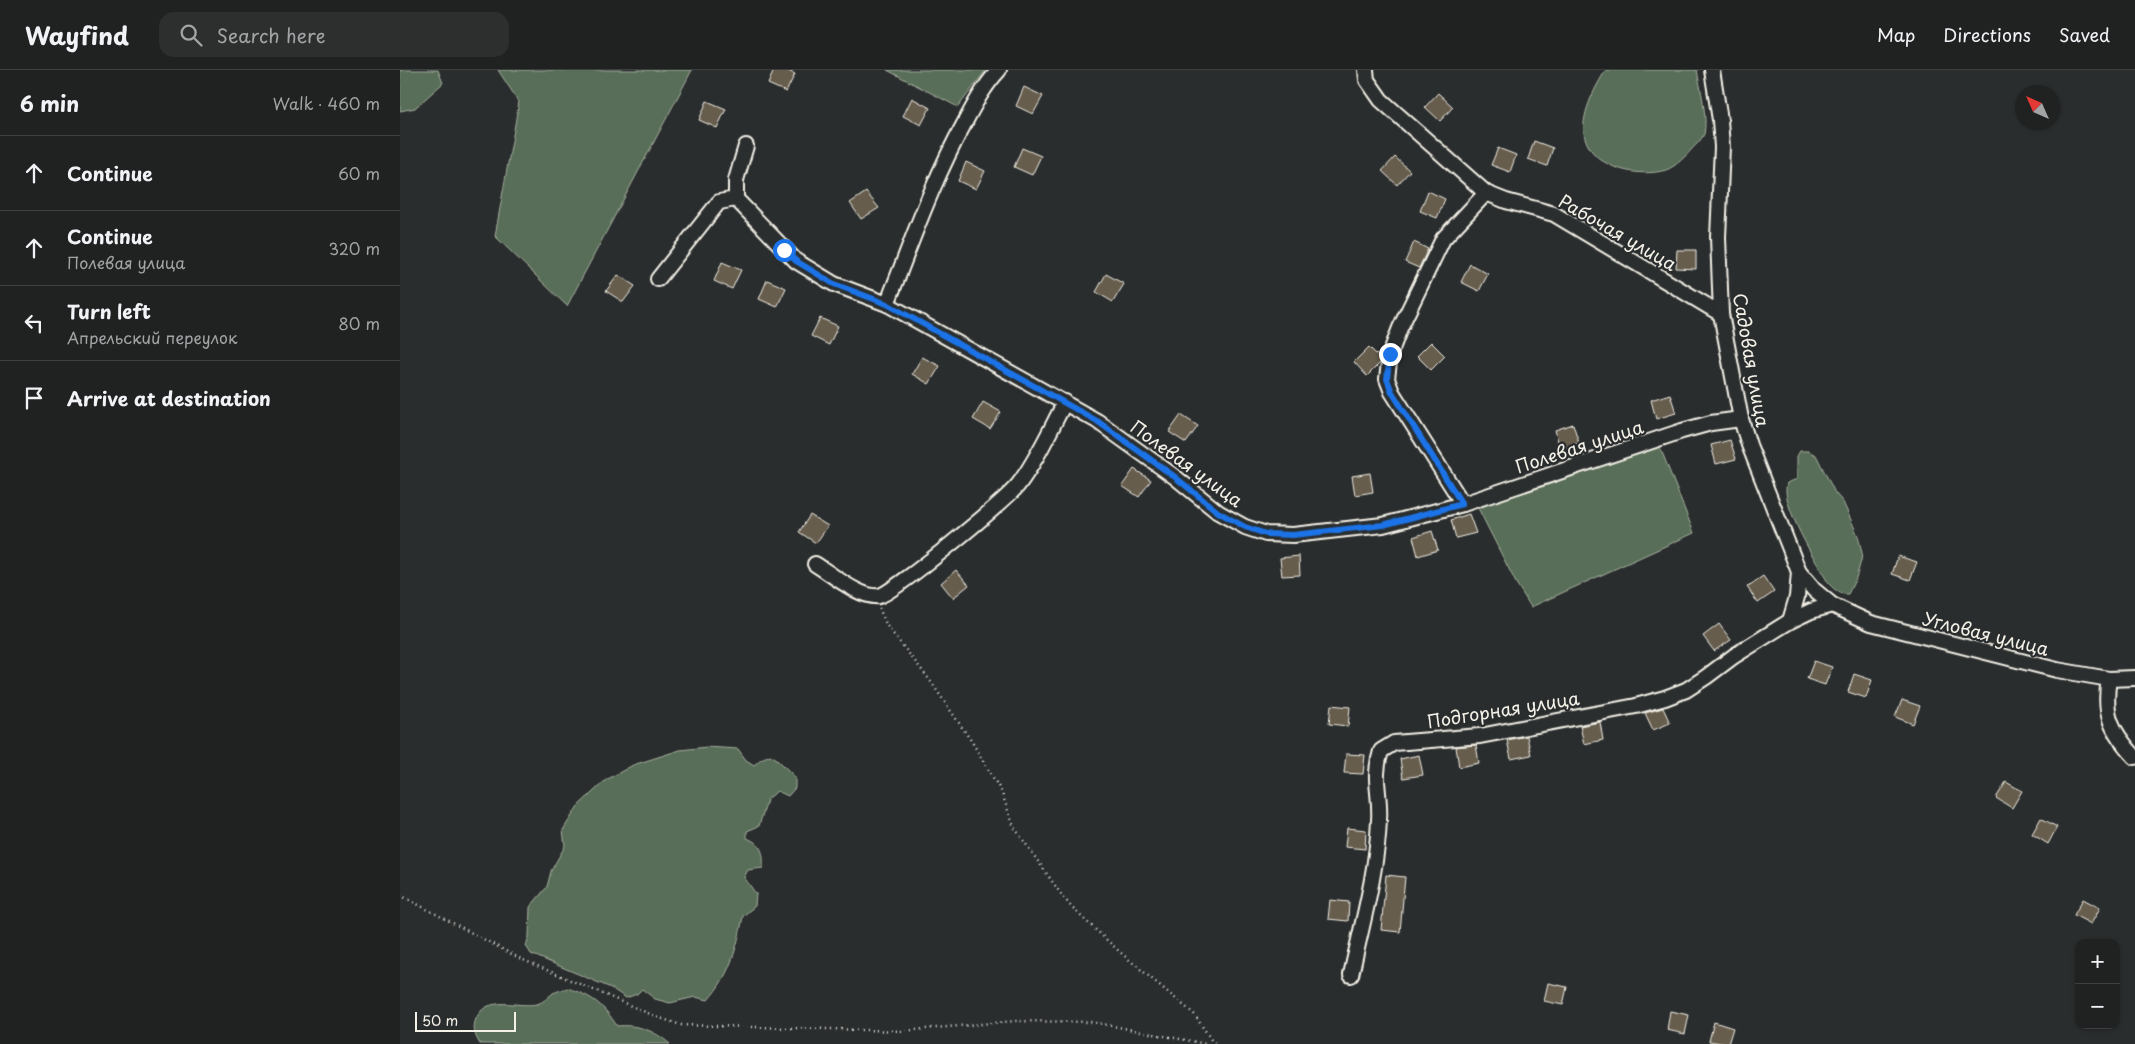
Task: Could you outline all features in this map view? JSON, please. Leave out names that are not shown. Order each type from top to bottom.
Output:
[{"type":"street","points":[[887,304],[934,186],[956,138],[986,84],[999,70]]},
{"type":"street","name":"Рабочая улица","points":[[1366,70],[1367,80],[1381,100],[1486,193],[1506,201],[1554,214],[1721,314]]},
{"type":"street","name":"Садовая улица","points":[[1712,70],[1720,120],[1722,148],[1718,237],[1721,314],[1742,419],[1749,445],[1799,572],[1814,590],[1832,605]]},
{"type":"street","points":[[658,279],[719,202],[736,199],[736,180],[746,146]]},
{"type":"street","points":[[1462,504],[1392,392],[1387,379],[1390,354],[1443,239],[1486,193]]},
{"type":"street","name":"Полевая улица","points":[[736,199],[796,261],[834,284],[887,304],[1065,402],[1105,427],[1175,477],[1218,512],[1245,527],[1266,534],[1293,535],[1383,525],[1462,504],[1682,431],[1711,423],[1742,419]]},
{"type":"street","points":[[815,564],[856,590],[868,595],[879,596],[901,584],[1016,487],[1065,402]]},
{"type":"street","points":[[1790,621],[1797,596],[1799,572]]},
{"type":"street","name":"Подгорная улица","points":[[1351,975],[1373,870],[1380,818],[1376,783],[1377,765],[1381,751],[1394,743],[1480,736],[1636,706],[1665,698],[1686,690],[1734,656],[1790,621],[1811,611],[1832,605]]},
{"type":"street","name":"Угловая улица","points":[[1832,605],[1871,622],[2016,661],[2109,679],[2135,678]]},
{"type":"street","points":[[2109,679],[2106,698],[2107,713],[2116,733],[2135,756]]},
{"type":"path","points":[[879,596],[881,618],[944,700],[972,742],[1001,790],[1014,826],[1061,894],[1072,908],[1121,953],[1194,1014],[1212,1041],[1217,1044]]},
{"type":"path","points":[[400,895],[521,959],[657,1017],[681,1025],[902,1032],[1015,1021],[1092,1022],[1206,1044]]},
{"type":"green space","points":[[400,70],[438,70],[443,83],[415,108],[400,111]]},
{"type":"green space","points":[[498,70],[692,70],[567,306],[495,236],[519,102]]},
{"type":"green space","points":[[887,70],[986,70],[958,107]]},
{"type":"green space","points":[[1606,70],[1697,70],[1704,111],[1704,134],[1677,164],[1669,169],[1655,172],[1631,172],[1607,164],[1590,149],[1585,138],[1584,121],[1589,102]]},
{"type":"green space","points":[[1660,447],[1694,533],[1531,607],[1516,583],[1476,504]]},
{"type":"green space","points":[[1800,451],[1808,451],[1816,455],[1835,493],[1843,502],[1858,536],[1862,553],[1861,561],[1856,578],[1848,594],[1840,593],[1829,584],[1801,534],[1789,505],[1786,492],[1787,483],[1797,479],[1797,456]]},
{"type":"green space","points":[[707,747],[738,749],[746,760],[754,765],[770,755],[777,759],[795,777],[795,788],[788,796],[777,791],[767,800],[759,826],[747,831],[747,838],[756,843],[761,850],[763,868],[748,870],[744,877],[756,894],[755,906],[743,916],[732,961],[716,991],[708,1000],[695,997],[670,1003],[655,999],[642,989],[637,994],[626,998],[611,988],[531,954],[526,946],[529,936],[530,907],[547,887],[551,871],[565,846],[563,830],[578,806],[606,780],[633,765],[680,750]]},
{"type":"green space","points":[[567,988],[583,994],[602,1006],[617,1026],[632,1026],[646,1029],[670,1044],[480,1044],[474,1026],[481,1011],[487,1007],[495,1004],[537,1004],[553,993]]},
{"type":"building","points":[[774,70],[786,70],[795,74],[786,92],[768,84]]},
{"type":"building","points":[[1024,87],[1043,96],[1033,114],[1016,106]]},
{"type":"building","points":[[1438,93],[1453,107],[1440,121],[1425,107]]},
{"type":"building","points":[[912,98],[930,108],[921,125],[903,116]]},
{"type":"building","points":[[707,101],[726,109],[717,128],[699,120]]},
{"type":"building","points":[[1534,141],[1553,148],[1547,166],[1528,159]]},
{"type":"building","points":[[1022,148],[1041,156],[1032,175],[1014,167]]},
{"type":"building","points":[[1498,148],[1516,155],[1510,172],[1491,165]]},
{"type":"building","points":[[1395,157],[1410,171],[1397,185],[1382,171]]},
{"type":"building","points":[[966,162],[985,171],[976,189],[958,181]]},
{"type":"building","points":[[1428,191],[1445,199],[1437,218],[1420,211]]},
{"type":"building","points":[[866,192],[879,208],[861,219],[850,203]]},
{"type":"building","points":[[1414,242],[1428,249],[1419,268],[1405,262]]},
{"type":"building","points":[[1677,250],[1696,250],[1696,269],[1676,268]]},
{"type":"building","points":[[722,262],[741,270],[732,289],[714,281]]},
{"type":"building","points":[[1470,264],[1488,274],[1479,291],[1461,282]]},
{"type":"building","points":[[1106,274],[1124,284],[1113,302],[1096,292]]},
{"type":"building","points":[[618,275],[635,286],[623,302],[606,291]]},
{"type":"building","points":[[767,280],[786,288],[777,307],[759,299]]},
{"type":"building","points":[[820,318],[838,326],[829,345],[811,336]]},
{"type":"building","points":[[1431,342],[1445,356],[1431,370],[1417,356]]},
{"type":"building","points":[[1369,347],[1381,359],[1380,363],[1367,376],[1354,362]]},
{"type":"building","points":[[922,357],[940,366],[929,384],[912,374]]},
{"type":"building","points":[[1670,394],[1676,413],[1656,419],[1651,400]]},
{"type":"building","points":[[983,402],[1001,412],[990,429],[973,419]]},
{"type":"building","points":[[1181,415],[1198,426],[1186,443],[1169,432]]},
{"type":"building","points":[[1573,424],[1579,443],[1560,449],[1555,430]]},
{"type":"building","points":[[1730,440],[1736,459],[1716,464],[1711,445]]},
{"type":"building","points":[[1134,469],[1151,480],[1139,497],[1122,486]]},
{"type":"building","points":[[1370,473],[1373,492],[1355,495],[1352,476]]},
{"type":"building","points":[[1469,514],[1476,533],[1456,538],[1451,520]]},
{"type":"building","points":[[810,515],[828,526],[816,543],[799,532]]},
{"type":"building","points":[[1432,531],[1438,550],[1418,556],[1413,537]]},
{"type":"building","points":[[1299,556],[1300,575],[1282,576],[1280,558]]},
{"type":"building","points":[[1898,556],[1917,562],[1910,580],[1892,574]]},
{"type":"building","points":[[956,570],[969,585],[953,598],[941,583]]},
{"type":"building","points":[[1763,576],[1774,592],[1758,603],[1747,587]]},
{"type":"building","points":[[1719,624],[1731,640],[1714,651],[1703,636]]},
{"type":"building","points":[[1814,661],[1832,667],[1825,685],[1807,679]]},
{"type":"building","points":[[1854,674],[1872,680],[1866,698],[1848,692]]},
{"type":"building","points":[[1902,700],[1920,706],[1913,724],[1895,717]]},
{"type":"building","points":[[1331,705],[1350,707],[1348,726],[1329,724]]},
{"type":"building","points":[[1663,708],[1670,723],[1653,730],[1645,713]]},
{"type":"building","points":[[1600,722],[1603,740],[1584,744],[1580,726]]},
{"type":"building","points":[[1527,736],[1531,755],[1511,759],[1507,740]]},
{"type":"building","points":[[1476,745],[1479,763],[1459,767],[1456,747]]},
{"type":"building","points":[[1346,754],[1365,755],[1363,774],[1344,773]]},
{"type":"building","points":[[1419,755],[1423,775],[1403,778],[1400,759]]},
{"type":"building","points":[[2006,782],[2022,791],[2012,808],[1996,798]]},
{"type":"building","points":[[2041,818],[2057,827],[2048,844],[2032,834]]},
{"type":"building","points":[[1347,828],[1366,830],[1365,849],[1345,847]]},
{"type":"building","points":[[1386,875],[1405,877],[1400,932],[1381,930]]},
{"type":"building","points":[[2083,899],[2100,908],[2091,924],[2074,915]]},
{"type":"building","points":[[1330,900],[1349,902],[1348,921],[1328,919]]},
{"type":"building","points":[[1548,983],[1567,987],[1563,1005],[1544,1001]]},
{"type":"building","points":[[1670,1011],[1689,1015],[1685,1034],[1667,1030]]},
{"type":"building","points":[[1714,1022],[1733,1028],[1728,1044],[1709,1041]]},
{"type":"route","points":[[784,250],[796,261],[834,284],[887,304],[1065,402],[1097,421],[1175,477],[1218,512],[1245,527],[1266,534],[1293,535],[1383,525],[1462,504],[1392,392],[1387,379],[1390,354]]}]
